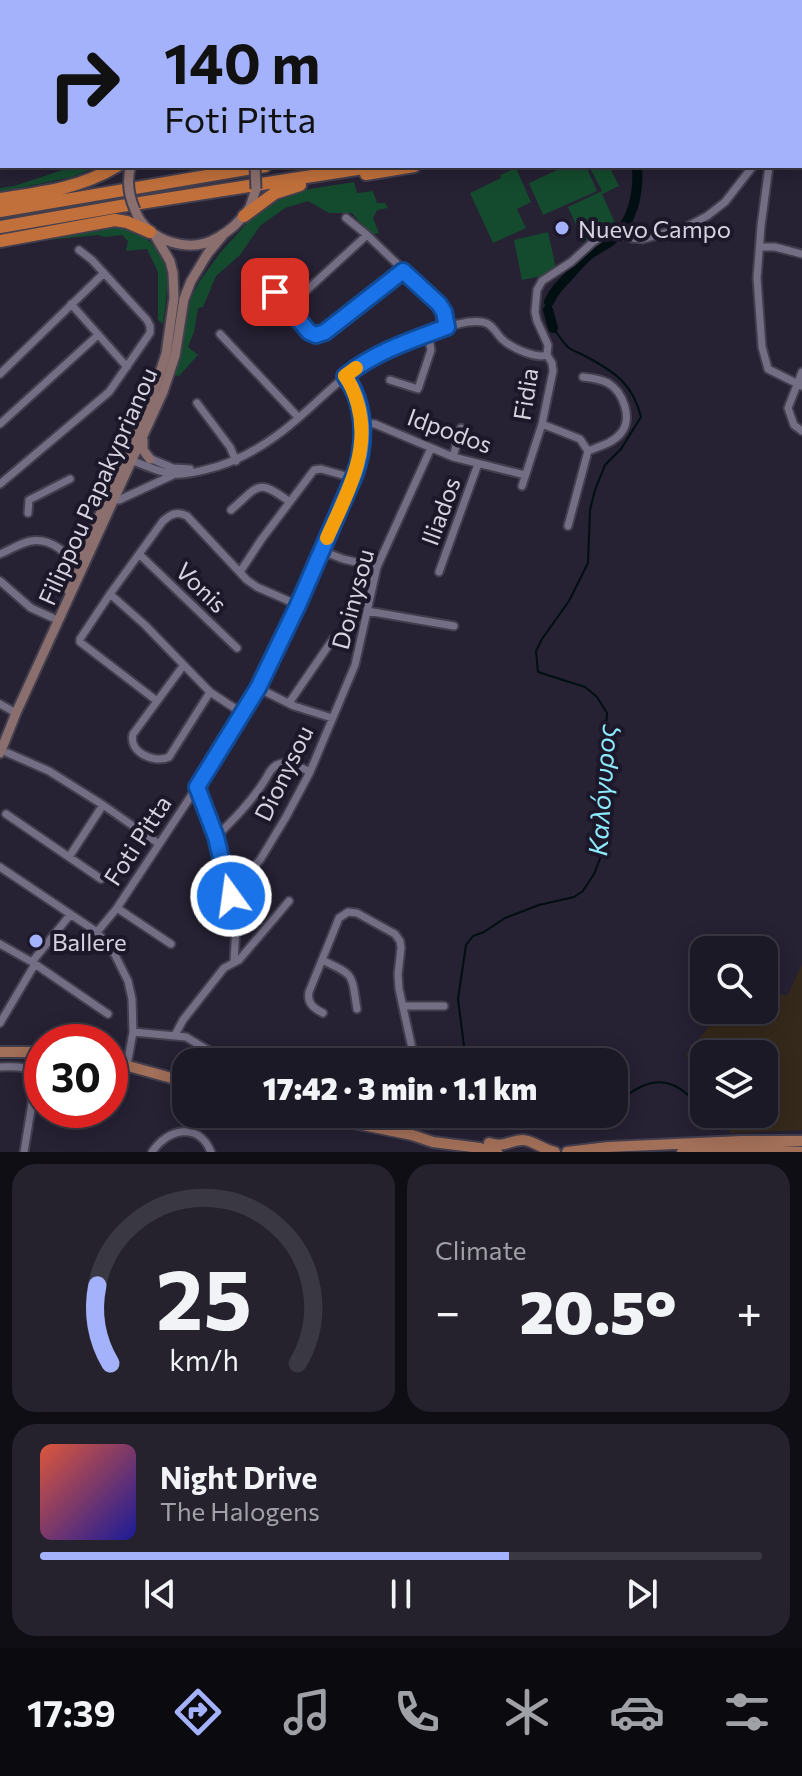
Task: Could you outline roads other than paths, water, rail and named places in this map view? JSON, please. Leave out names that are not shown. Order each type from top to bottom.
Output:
[{"type":"highway","points":[[0,199],[73,186],[114,168]]},
{"type":"highway","points":[[0,211],[253,168]]},
{"type":"highway","points":[[0,227],[364,168]]},
{"type":"highway","points":[[244,216],[275,193],[296,185],[402,168]]},
{"type":"highway","points":[[0,241],[115,220],[152,233]]},
{"type":"main road","name":"Filippou Papakyprianou","points":[[0,738],[130,458],[166,354],[174,298],[173,273],[170,261],[152,233],[138,219],[129,190],[130,168]]},
{"type":"main road","points":[[244,216],[256,189],[255,168]]},
{"type":"main road","name":"Filippou Papakyprianou","points":[[4,753],[14,712],[53,618],[163,392],[175,356],[184,299],[191,281],[208,253],[244,216]]},
{"type":"main road","points":[[152,233],[163,240],[188,246],[207,244],[223,235]]},
{"type":"main road","points":[[130,458],[135,464],[147,462],[143,436]]},
{"type":"main road","points":[[0,1052],[24,1052]]},
{"type":"main road","points":[[128,1065],[172,1078]]},
{"type":"main road","points":[[380,1128],[433,1142],[497,1152]]},
{"type":"main road","points":[[410,1135],[498,1145],[525,1140],[538,1149],[555,1152]]},
{"type":"main road","points":[[567,1152],[608,1147],[802,1141]]},
{"type":"main road","points":[[505,1152],[513,1143]]},
{"type":"main road","points":[[682,1152],[743,1149],[802,1152]]},
{"type":"street","name":"Fidia","points":[[522,486],[542,424],[553,371],[547,355],[548,345],[535,312],[538,287],[608,233],[643,239],[693,224],[725,202],[751,168]]},
{"type":"street","points":[[769,168],[757,295],[765,362],[771,371],[799,385]]},
{"type":"street","points":[[346,218],[439,304],[447,327]]},
{"type":"street","points":[[307,290],[367,235]]},
{"type":"street","points":[[760,247],[775,247],[802,254]]},
{"type":"street","points":[[0,484],[109,392],[148,338],[150,326],[104,273],[79,250]]},
{"type":"street","points":[[275,292],[309,332],[319,335],[403,271]]},
{"type":"street","points":[[0,374],[104,273]]},
{"type":"street","points":[[71,304],[127,367]]},
{"type":"street","points":[[119,500],[175,474],[236,461],[277,436],[345,376],[375,356],[447,327],[487,323],[507,343],[531,355],[547,355]]},
{"type":"street","points":[[220,334],[298,417]]},
{"type":"street","points":[[390,380],[418,389],[431,350],[428,334]]},
{"type":"street","points":[[0,424],[98,335]]},
{"type":"street","points":[[802,374],[788,408],[794,425],[802,431]]},
{"type":"street","name":"Foti Pitta","points":[[97,932],[117,908],[197,787],[258,688],[298,605],[361,454],[361,423],[354,393],[345,376]]},
{"type":"street","points":[[583,377],[613,386],[624,404],[627,419],[617,437],[588,451]]},
{"type":"street","points":[[197,403],[230,447],[236,461]]},
{"type":"street","name":"Idpodos","points":[[361,423],[375,424],[453,457],[525,475]]},
{"type":"street","points":[[542,424],[576,437],[588,451],[568,526]]},
{"type":"street","points":[[453,457],[461,428]]},
{"type":"street","name":"Doinysou","points":[[332,718],[353,672],[377,567],[431,448]]},
{"type":"street","points":[[130,458],[179,469],[212,468]]},
{"type":"street","points":[[147,462],[175,474]]},
{"type":"street","name":"Iliados","points":[[439,572],[478,464]]},
{"type":"street","points":[[240,572],[317,469],[353,478]]},
{"type":"street","points":[[28,513],[29,500],[70,479]]},
{"type":"street","points":[[231,510],[262,486],[271,488],[290,502]]},
{"type":"street","points":[[157,701],[80,642],[83,632],[166,518],[180,513],[189,517],[257,587],[298,605]]},
{"type":"street","points":[[0,554],[33,541],[47,543],[74,555],[84,551]]},
{"type":"street","points":[[322,551],[377,567]]},
{"type":"street","points":[[64,552],[72,562],[74,572]]},
{"type":"street","name":"Vonis","points":[[139,554],[237,648]]},
{"type":"street","points":[[0,581],[31,608],[53,618]]},
{"type":"street","points":[[110,594],[210,692],[242,713]]},
{"type":"street","points":[[367,611],[454,626]]},
{"type":"street","points":[[289,703],[333,639]]},
{"type":"street","points":[[183,666],[131,738],[134,747],[151,758],[167,758],[210,692]]},
{"type":"street","points":[[258,688],[332,718]]},
{"type":"street","points":[[0,704],[14,712]]},
{"type":"street","name":"Dionysou","points":[[236,883],[260,860],[286,817],[310,772],[332,718]]},
{"type":"street","points":[[4,753],[49,771],[159,844]]},
{"type":"street","points":[[216,837],[277,764],[290,763],[310,772]]},
{"type":"street","points":[[197,787],[216,837],[225,875],[236,883],[230,891],[236,926],[234,962]]},
{"type":"street","points":[[69,857],[103,805]]},
{"type":"street","points":[[6,814],[101,879]]},
{"type":"street","points":[[0,867],[97,932],[114,953],[128,981],[134,1013],[128,1060]]},
{"type":"street","points":[[175,1035],[224,968],[245,953],[289,901]]},
{"type":"street","points":[[117,908],[171,944]]},
{"type":"street","points":[[323,1013],[313,1007],[309,997],[339,918],[348,912],[357,913],[395,934],[401,943],[398,983],[412,1048]]},
{"type":"street","points":[[0,1023],[3,1010],[70,915]]},
{"type":"street","points":[[0,944],[34,963],[108,1014]]},
{"type":"street","points":[[322,960],[350,975],[357,1009]]},
{"type":"street","points":[[403,1006],[444,1006]]},
{"type":"street","points":[[133,1032],[186,1037],[204,1048]]},
{"type":"street","points":[[0,1067],[24,1067],[36,1079],[24,1152]]},
{"type":"street","points":[[410,1135],[411,1128]]},
{"type":"street","points":[[152,1152],[168,1136],[185,1131],[201,1136],[211,1152]]},
{"type":"waterway","name":"Καλόγυρος","points":[[549,302],[557,288],[581,262],[611,241],[625,225],[635,197],[637,168]]},
{"type":"waterway","name":"Καλόγυρος","points":[[548,310],[553,328]]},
{"type":"waterway","name":"Καλόγυρος","points":[[464,1048],[458,999],[466,945],[473,936],[505,918],[539,905],[574,897],[583,891],[603,851],[606,822],[602,801],[607,713],[597,697],[585,687],[538,672],[536,651],[569,601],[588,563],[590,510],[605,465],[621,449],[641,417],[633,396],[622,380],[569,348],[553,328]]},
{"type":"waterway","name":"Καλόγυρος","points":[[628,1095],[648,1084],[665,1083],[690,1097]]},
{"type":"place","name":"Nuevo Campo","points":[[562,228]]},
{"type":"place","name":"Ballere","points":[[36,941]]}]
